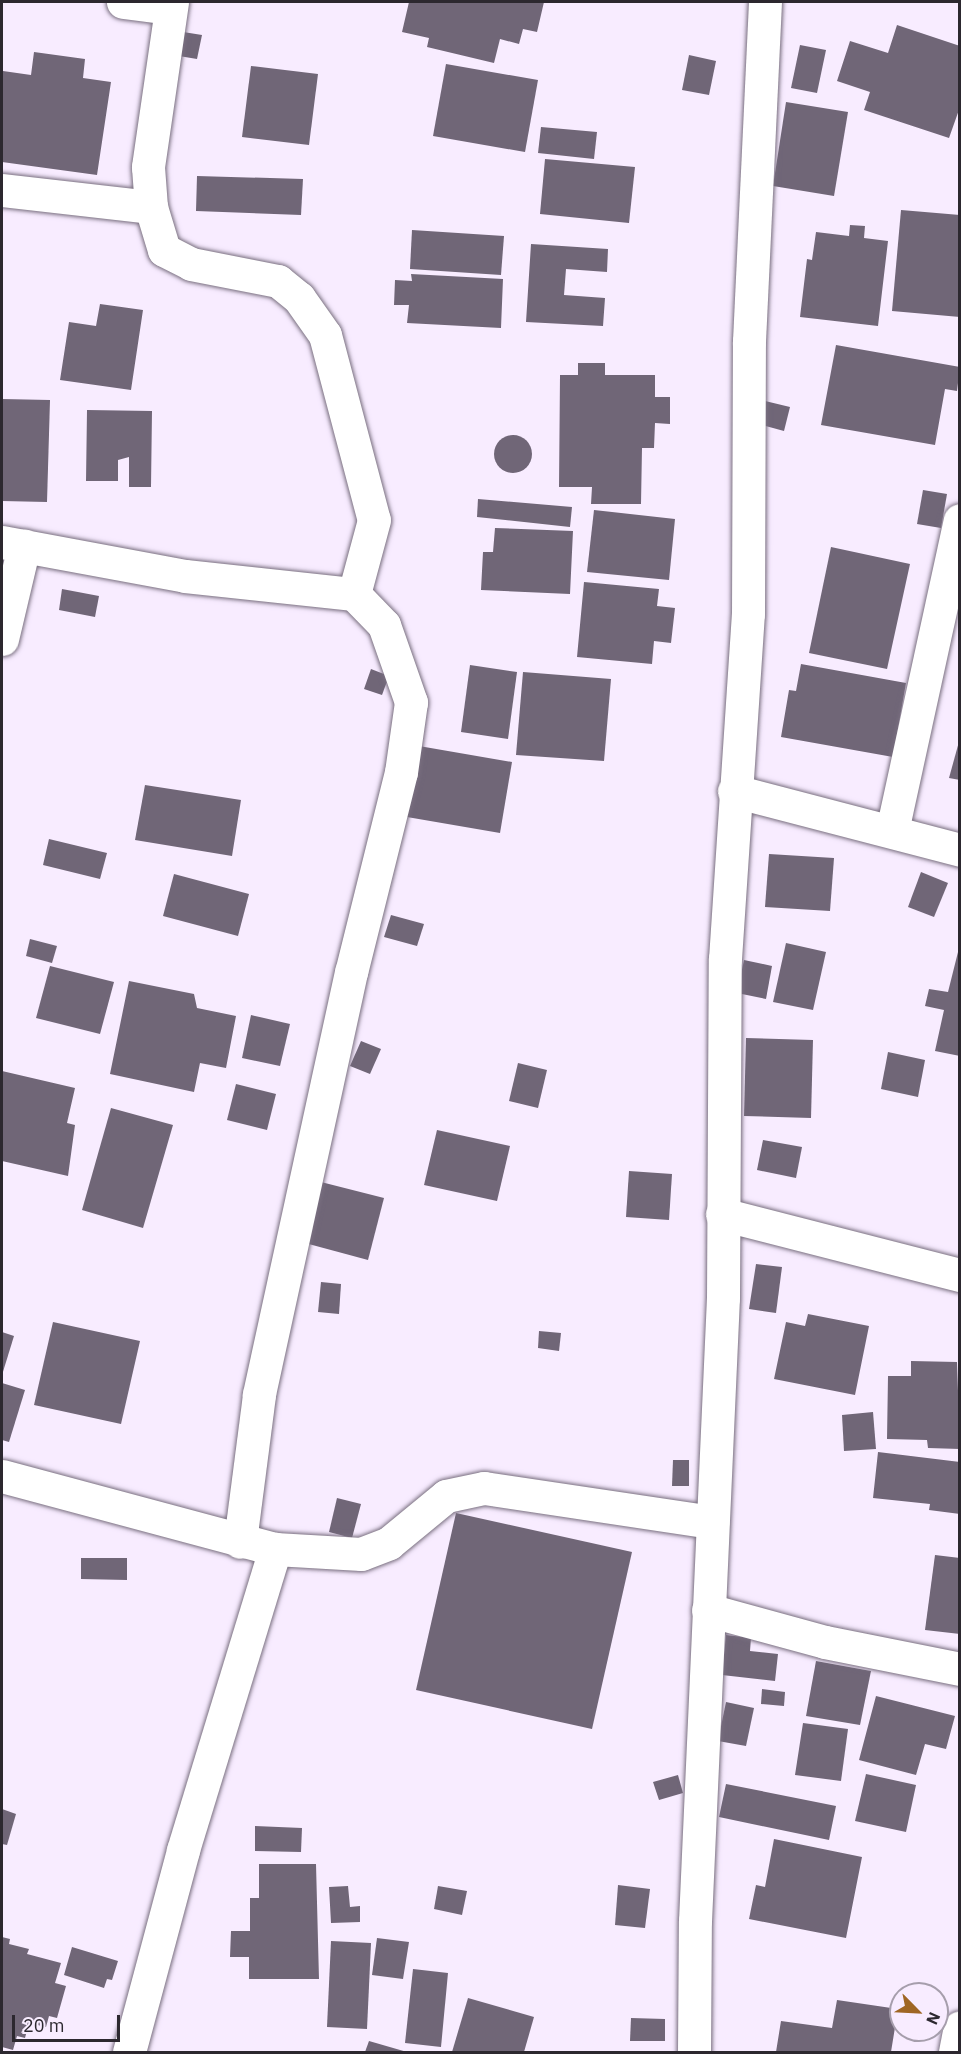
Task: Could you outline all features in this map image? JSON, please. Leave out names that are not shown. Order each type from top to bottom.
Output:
[{"type":"street","points":[[123,2],[171,5],[148,167],[151,207],[164,250],[191,264],[278,281],[299,298],[325,335],[374,520],[354,594]]},
{"type":"street","points":[[694,2052],[708,1610],[723,1298],[725,959],[734,791],[748,614],[749,341],[765,2]]},
{"type":"street","points":[[2,190],[151,207]]},
{"type":"street","points":[[892,831],[960,520]]},
{"type":"street","points":[[2,639],[13,544],[185,576],[354,594],[384,625],[411,702],[401,772],[351,972],[259,1395],[240,1542]]},
{"type":"street","points":[[734,791],[800,811],[892,831],[960,850]]},
{"type":"street","points":[[722,1214],[960,1275]]},
{"type":"street","points":[[2,1476],[240,1542],[275,1549],[361,1554],[388,1543],[446,1496],[484,1488],[712,1522]]},
{"type":"street","points":[[129,2052],[183,1850],[275,1549]]},
{"type":"street","points":[[708,1610],[825,1642],[960,1669]]},
{"type":"street","points":[[955,2052],[960,2027]]},
{"type":"building","points":[[409,2],[544,2],[537,32],[523,29],[519,44],[500,39],[494,63],[427,47],[429,38],[402,32]]},
{"type":"building","points":[[897,25],[960,46],[960,107],[949,138],[864,110],[870,92],[837,81],[850,41],[888,53]]},
{"type":"building","points":[[177,31],[202,35],[197,59],[173,55]]},
{"type":"building","points":[[800,45],[826,50],[817,93],[791,88]]},
{"type":"building","points":[[34,52],[85,59],[83,78],[111,82],[97,175],[2,162],[3,71],[31,75]]},
{"type":"building","points":[[689,55],[716,61],[709,95],[682,90]]},
{"type":"building","points":[[446,64],[538,80],[525,152],[433,136]]},
{"type":"building","points":[[251,66],[318,74],[309,145],[242,137]]},
{"type":"building","points":[[786,102],[848,112],[834,196],[773,186]]},
{"type":"building","points":[[541,127],[597,132],[594,159],[538,153]]},
{"type":"building","points":[[545,159],[635,167],[629,223],[540,214]]},
{"type":"building","points":[[197,176],[303,179],[301,215],[196,211]]},
{"type":"building","points":[[901,210],[960,215],[960,317],[892,311]]},
{"type":"building","points":[[850,225],[865,226],[864,238],[888,241],[878,326],[800,317],[807,259],[812,260],[816,232],[849,236]]},
{"type":"building","points":[[412,230],[504,236],[501,275],[410,269]]},
{"type":"building","points":[[531,244],[608,249],[607,272],[566,269],[564,295],[605,298],[603,326],[526,322]]},
{"type":"building","points":[[411,274],[503,279],[501,328],[407,323],[409,305],[394,305],[395,280],[412,281]]},
{"type":"building","points":[[100,304],[143,310],[131,390],[60,380],[69,322],[96,326]]},
{"type":"building","points":[[836,345],[960,367],[957,391],[945,389],[935,445],[821,425]]},
{"type":"building","points":[[578,363],[605,363],[605,375],[655,375],[655,397],[670,397],[670,424],[655,423],[654,448],[642,448],[641,504],[591,504],[592,487],[559,487],[560,375],[578,375]]},
{"type":"building","points":[[2,399],[50,400],[47,502],[2,501]]},
{"type":"building","points":[[761,400],[790,407],[784,431],[755,423]]},
{"type":"building","points":[[87,410],[152,411],[151,487],[129,487],[129,457],[118,460],[118,481],[86,481]]},
{"type":"building","points":[[513,435],[526,441],[532,454],[526,467],[513,473],[500,467],[494,454],[500,441]]},
{"type":"building","points":[[923,490],[947,494],[941,528],[917,524]]},
{"type":"building","points":[[478,499],[572,507],[570,527],[477,517]]},
{"type":"building","points":[[594,510],[675,519],[669,580],[587,572]]},
{"type":"building","points":[[495,528],[573,531],[570,594],[481,590],[483,552],[493,552]]},
{"type":"building","points":[[831,547],[910,564],[887,669],[809,653]]},
{"type":"building","points":[[584,582],[659,589],[657,606],[675,608],[671,643],[654,641],[652,664],[577,657]]},
{"type":"building","points":[[62,589],[99,596],[95,617],[59,610]]},
{"type":"building","points":[[801,664],[906,683],[893,757],[781,737],[789,690],[796,691]]},
{"type":"building","points":[[470,665],[517,672],[508,739],[461,732]]},
{"type":"building","points":[[371,669],[389,676],[382,695],[364,689]]},
{"type":"building","points":[[523,672],[611,679],[604,761],[516,755]]},
{"type":"building","points":[[960,738],[960,780],[949,778]]},
{"type":"building","points":[[419,746],[512,762],[500,833],[407,817]]},
{"type":"building","points":[[145,785],[241,800],[232,856],[135,840]]},
{"type":"building","points":[[49,839],[107,853],[100,879],[43,865]]},
{"type":"building","points":[[769,854],[834,858],[830,911],[765,907]]},
{"type":"building","points":[[921,872],[948,883],[934,917],[908,907]]},
{"type":"building","points":[[174,874],[249,894],[238,936],[163,916]]},
{"type":"building","points":[[391,915],[424,924],[417,946],[384,937]]},
{"type":"building","points":[[30,939],[57,946],[52,963],[26,956]]},
{"type":"building","points":[[786,943],[826,952],[813,1010],[773,1002]]},
{"type":"building","points":[[960,944],[960,1056],[935,1051],[944,1010],[925,1006],[929,989],[948,992]]},
{"type":"building","points":[[744,960],[772,966],[766,999],[737,993]]},
{"type":"building","points":[[50,966],[114,982],[100,1034],[36,1018]]},
{"type":"building","points":[[129,981],[194,994],[197,1008],[236,1016],[226,1068],[200,1063],[194,1092],[110,1074]]},
{"type":"building","points":[[251,1015],[290,1024],[280,1066],[242,1058]]},
{"type":"building","points":[[746,1038],[813,1040],[811,1118],[744,1116]]},
{"type":"building","points":[[361,1041],[381,1049],[370,1074],[350,1066]]},
{"type":"building","points":[[888,1052],[925,1060],[918,1097],[881,1089]]},
{"type":"building","points":[[518,1063],[547,1070],[538,1108],[509,1101]]},
{"type":"building","points":[[2,1071],[75,1088],[67,1123],[75,1125],[68,1176],[2,1161]]},
{"type":"building","points":[[236,1084],[276,1094],[267,1130],[227,1120]]},
{"type":"building","points":[[111,1108],[173,1125],[143,1228],[82,1210]]},
{"type":"building","points":[[437,1130],[510,1146],[497,1201],[424,1185]]},
{"type":"building","points":[[763,1140],[802,1147],[796,1178],[757,1170]]},
{"type":"building","points":[[629,1171],[672,1174],[669,1220],[626,1217]]},
{"type":"building","points":[[321,1182],[384,1198],[368,1260],[305,1243]]},
{"type":"building","points":[[756,1264],[782,1267],[776,1313],[749,1309]]},
{"type":"building","points":[[321,1282],[341,1284],[339,1314],[318,1312]]},
{"type":"building","points":[[808,1314],[869,1326],[855,1395],[774,1379],[786,1322],[805,1326]]},
{"type":"building","points":[[53,1322],[140,1341],[121,1424],[34,1405]]},
{"type":"building","points":[[539,1331],[561,1333],[559,1351],[538,1348]]},
{"type":"building","points":[[2,1332],[14,1336],[2,1375]]},
{"type":"building","points":[[911,1361],[957,1362],[960,1449],[928,1448],[927,1440],[887,1439],[888,1376],[911,1376]]},
{"type":"building","points":[[2,1383],[25,1390],[9,1442],[2,1440]]},
{"type":"building","points":[[873,1412],[876,1449],[844,1451],[842,1415]]},
{"type":"building","points":[[878,1452],[960,1462],[960,1514],[929,1510],[930,1504],[873,1498]]},
{"type":"building","points":[[673,1460],[689,1460],[689,1486],[672,1486]]},
{"type":"building","points":[[337,1498],[361,1504],[352,1538],[329,1532]]},
{"type":"building","points":[[456,1513],[632,1552],[592,1729],[416,1690]]},
{"type":"building","points":[[935,1555],[960,1558],[960,1634],[925,1630]]},
{"type":"building","points":[[81,1558],[127,1558],[127,1580],[81,1579]]},
{"type":"building","points":[[726,1635],[751,1638],[750,1651],[778,1654],[775,1681],[722,1675]]},
{"type":"building","points":[[816,1661],[871,1671],[860,1725],[806,1716]]},
{"type":"building","points":[[762,1689],[785,1692],[784,1706],[761,1704]]},
{"type":"building","points":[[876,1696],[955,1716],[946,1749],[925,1744],[916,1775],[859,1760]]},
{"type":"building","points":[[726,1702],[754,1708],[746,1746],[718,1741]]},
{"type":"building","points":[[803,1723],[848,1729],[841,1781],[795,1775]]},
{"type":"building","points":[[866,1774],[916,1785],[906,1832],[855,1821]]},
{"type":"building","points":[[678,1775],[683,1793],[659,1800],[653,1782]]},
{"type":"building","points":[[726,1784],[836,1806],[829,1840],[719,1817]]},
{"type":"building","points":[[2,1809],[16,1814],[7,1845],[2,1844]]},
{"type":"building","points":[[255,1826],[302,1828],[301,1852],[255,1851]]},
{"type":"building","points":[[774,1839],[862,1857],[846,1938],[749,1919],[756,1885],[765,1887]]},
{"type":"building","points":[[259,1864],[316,1864],[319,1979],[249,1979],[249,1957],[230,1957],[231,1931],[250,1931],[250,1898],[259,1898]]},
{"type":"building","points":[[618,1885],[650,1889],[645,1928],[615,1925]]},
{"type":"building","points":[[348,1886],[350,1907],[360,1906],[360,1922],[331,1923],[329,1887]]},
{"type":"building","points":[[438,1886],[467,1891],[462,1915],[434,1909]]},
{"type":"building","points":[[2,1937],[10,1939],[9,1944],[29,1949],[27,1954],[61,1963],[55,1983],[66,1986],[57,2018],[49,2016],[46,2027],[29,2023],[25,2038],[17,2036],[13,2050],[2,2047]]},
{"type":"building","points":[[377,1938],[409,1942],[403,1979],[372,1975]]},
{"type":"building","points":[[331,1941],[371,1943],[367,2029],[327,2027]]},
{"type":"building","points":[[72,1947],[118,1961],[112,1980],[107,1979],[104,1988],[64,1975]]},
{"type":"building","points":[[413,1969],[448,1973],[441,2047],[405,2043]]},
{"type":"building","points":[[468,1998],[534,2017],[524,2052],[452,2052]]},
{"type":"building","points":[[837,2000],[889,2008],[889,2042],[893,2042],[891,2052],[776,2052],[781,2021],[832,2028]]},
{"type":"building","points":[[631,2018],[665,2019],[665,2041],[630,2041]]},
{"type":"building","points":[[369,2041],[407,2052],[365,2052]]}]
